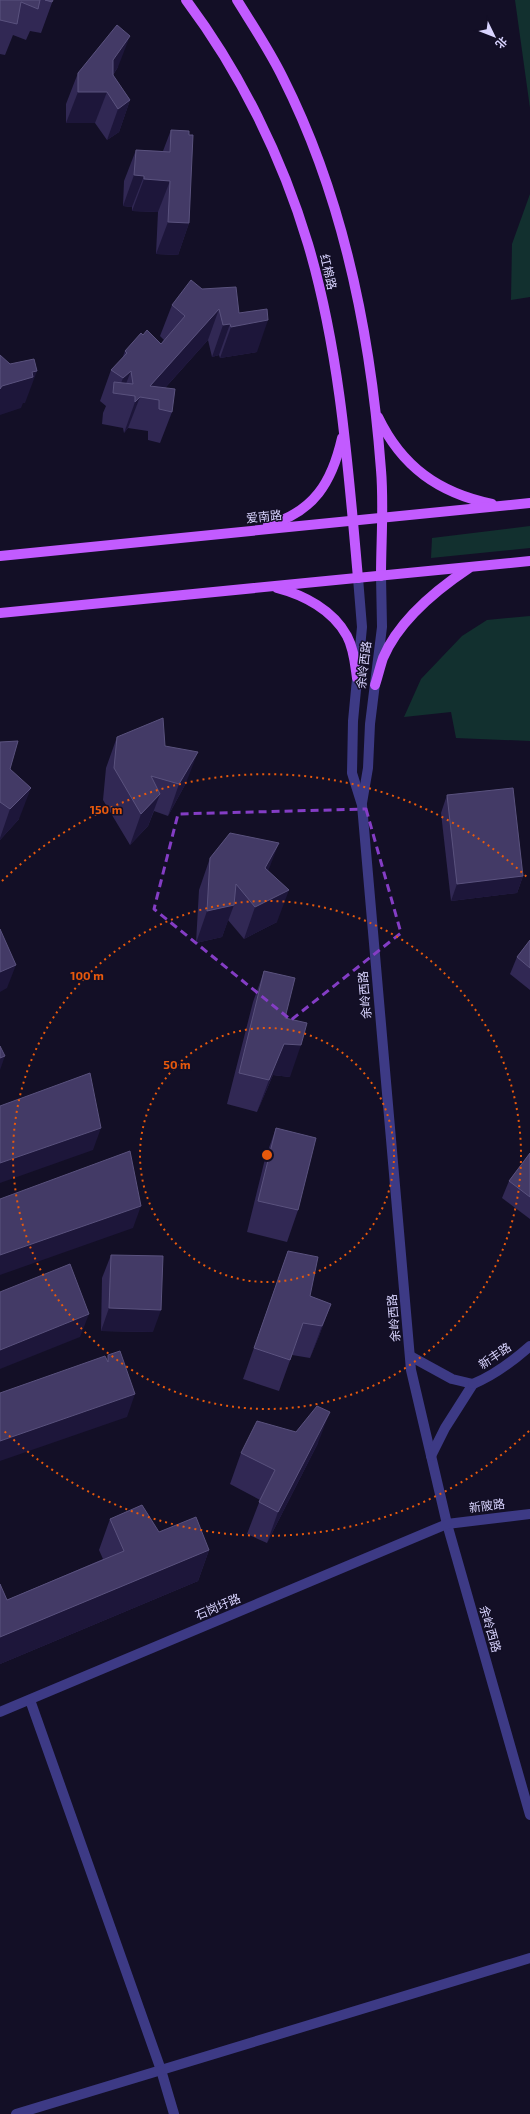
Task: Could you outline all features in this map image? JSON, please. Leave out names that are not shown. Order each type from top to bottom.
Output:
[{"type":"main road","name":"红棉路","points":[[186,0],[234,73],[262,125],[283,173],[308,244],[324,312],[344,430],[358,578]]},
{"type":"main road","name":"红棉路","points":[[237,0],[283,78],[306,128],[328,186],[346,247],[358,301],[374,409],[381,471],[381,576]]},
{"type":"main road","points":[[374,409],[387,436],[404,458],[423,476],[443,488],[468,499],[502,506]]},
{"type":"main road","points":[[248,531],[278,522],[299,513],[317,496],[338,458],[344,430]]},
{"type":"main road","name":"爱南路","points":[[0,556],[530,503]]},
{"type":"main road","points":[[0,613],[530,561]]},
{"type":"main road","points":[[375,685],[383,658],[397,634],[412,616],[446,583],[471,567]]},
{"type":"main road","points":[[271,587],[297,594],[316,604],[332,618],[347,635],[354,655],[357,678]]},
{"type":"street","name":"余岭西路","points":[[362,805],[368,768],[375,685],[382,627],[381,576]]},
{"type":"street","name":"余岭西路","points":[[358,578],[362,627],[353,721],[352,773],[362,805],[411,1370],[447,1524],[530,1814]]},
{"type":"street","name":"新丰路","points":[[472,1384],[490,1377],[510,1364],[530,1346]]},
{"type":"street","points":[[410,1356],[452,1379],[472,1384],[445,1428],[431,1456]]},
{"type":"street","name":"新陂路","points":[[447,1524],[530,1514]]},
{"type":"street","name":"石岗圩路","points":[[0,1712],[447,1524]]},
{"type":"street","points":[[30,1700],[161,2070],[174,2114]]},
{"type":"street","points":[[16,2114],[530,1958]]},
{"type":"highlighted area","points":[[366,809],[401,933],[291,1020],[154,909],[178,814]]},
{"type":"green space","points":[[515,0],[530,0],[530,108]]},
{"type":"green space","points":[[530,194],[530,297],[511,300],[512,244]]},
{"type":"green space","points":[[530,526],[530,548],[431,558],[432,538]]},
{"type":"green space","points":[[530,616],[530,741],[456,738],[451,712],[404,717],[421,679],[462,636],[487,620]]},
{"type":"building","points":[[0,0],[40,0],[38,9],[21,2],[17,24],[0,20]]},
{"type":"building","points":[[117,25],[130,36],[113,60],[113,75],[130,100],[118,109],[107,92],[78,92],[78,73]]},
{"type":"building","points":[[171,130],[189,131],[189,135],[193,135],[189,223],[168,222],[170,181],[144,179],[144,176],[134,175],[136,150],[170,152]]},
{"type":"building","points":[[191,280],[202,289],[236,287],[239,313],[267,309],[268,320],[231,327],[230,324],[223,325],[219,309],[150,386],[175,389],[172,412],[159,409],[159,400],[140,397],[135,402],[135,396],[113,393],[114,382],[133,384],[131,371],[123,378],[111,370],[127,353],[125,351],[141,333],[143,335],[147,330],[161,344],[185,316],[172,305]]},
{"type":"building","points":[[0,355],[10,364],[34,359],[37,371],[32,372],[33,377],[2,386],[0,389]]},
{"type":"building","points":[[163,718],[165,746],[198,752],[179,784],[151,776],[160,794],[141,814],[114,768],[117,737]]},
{"type":"building","points":[[18,741],[10,769],[31,788],[10,809],[0,802],[0,742]]},
{"type":"building","points":[[513,788],[523,876],[457,884],[447,795]]},
{"type":"building","points":[[230,833],[279,843],[265,868],[289,890],[255,907],[236,884],[234,905],[207,911],[210,858]]},
{"type":"building","points":[[0,929],[16,965],[0,972]]},
{"type":"building","points":[[530,940],[530,968],[517,957]]},
{"type":"building","points":[[264,971],[295,978],[285,1018],[307,1023],[301,1045],[284,1044],[269,1080],[239,1073]]},
{"type":"building","points":[[0,1046],[5,1056],[0,1058]]},
{"type":"building","points":[[90,1073],[101,1128],[0,1163],[0,1106]]},
{"type":"building","points":[[276,1128],[316,1138],[298,1210],[258,1201]]},
{"type":"building","points":[[130,1151],[141,1206],[0,1255],[0,1199]]},
{"type":"building","points":[[530,1153],[530,1197],[509,1181]]},
{"type":"building","points":[[288,1251],[318,1257],[310,1296],[331,1304],[322,1326],[303,1323],[290,1360],[254,1348]]},
{"type":"building","points":[[111,1255],[163,1256],[161,1310],[109,1308]]},
{"type":"building","points":[[70,1264],[89,1314],[0,1350],[0,1292]]},
{"type":"building","points":[[120,1351],[135,1394],[0,1441],[0,1393],[105,1356],[108,1362],[108,1355]]},
{"type":"building","points":[[317,1406],[330,1412],[278,1512],[259,1502],[275,1470],[241,1453],[257,1421],[296,1432]]},
{"type":"building","points":[[142,1505],[159,1532],[196,1517],[209,1550],[0,1637],[0,1584],[7,1600],[124,1551],[110,1519]]}]
